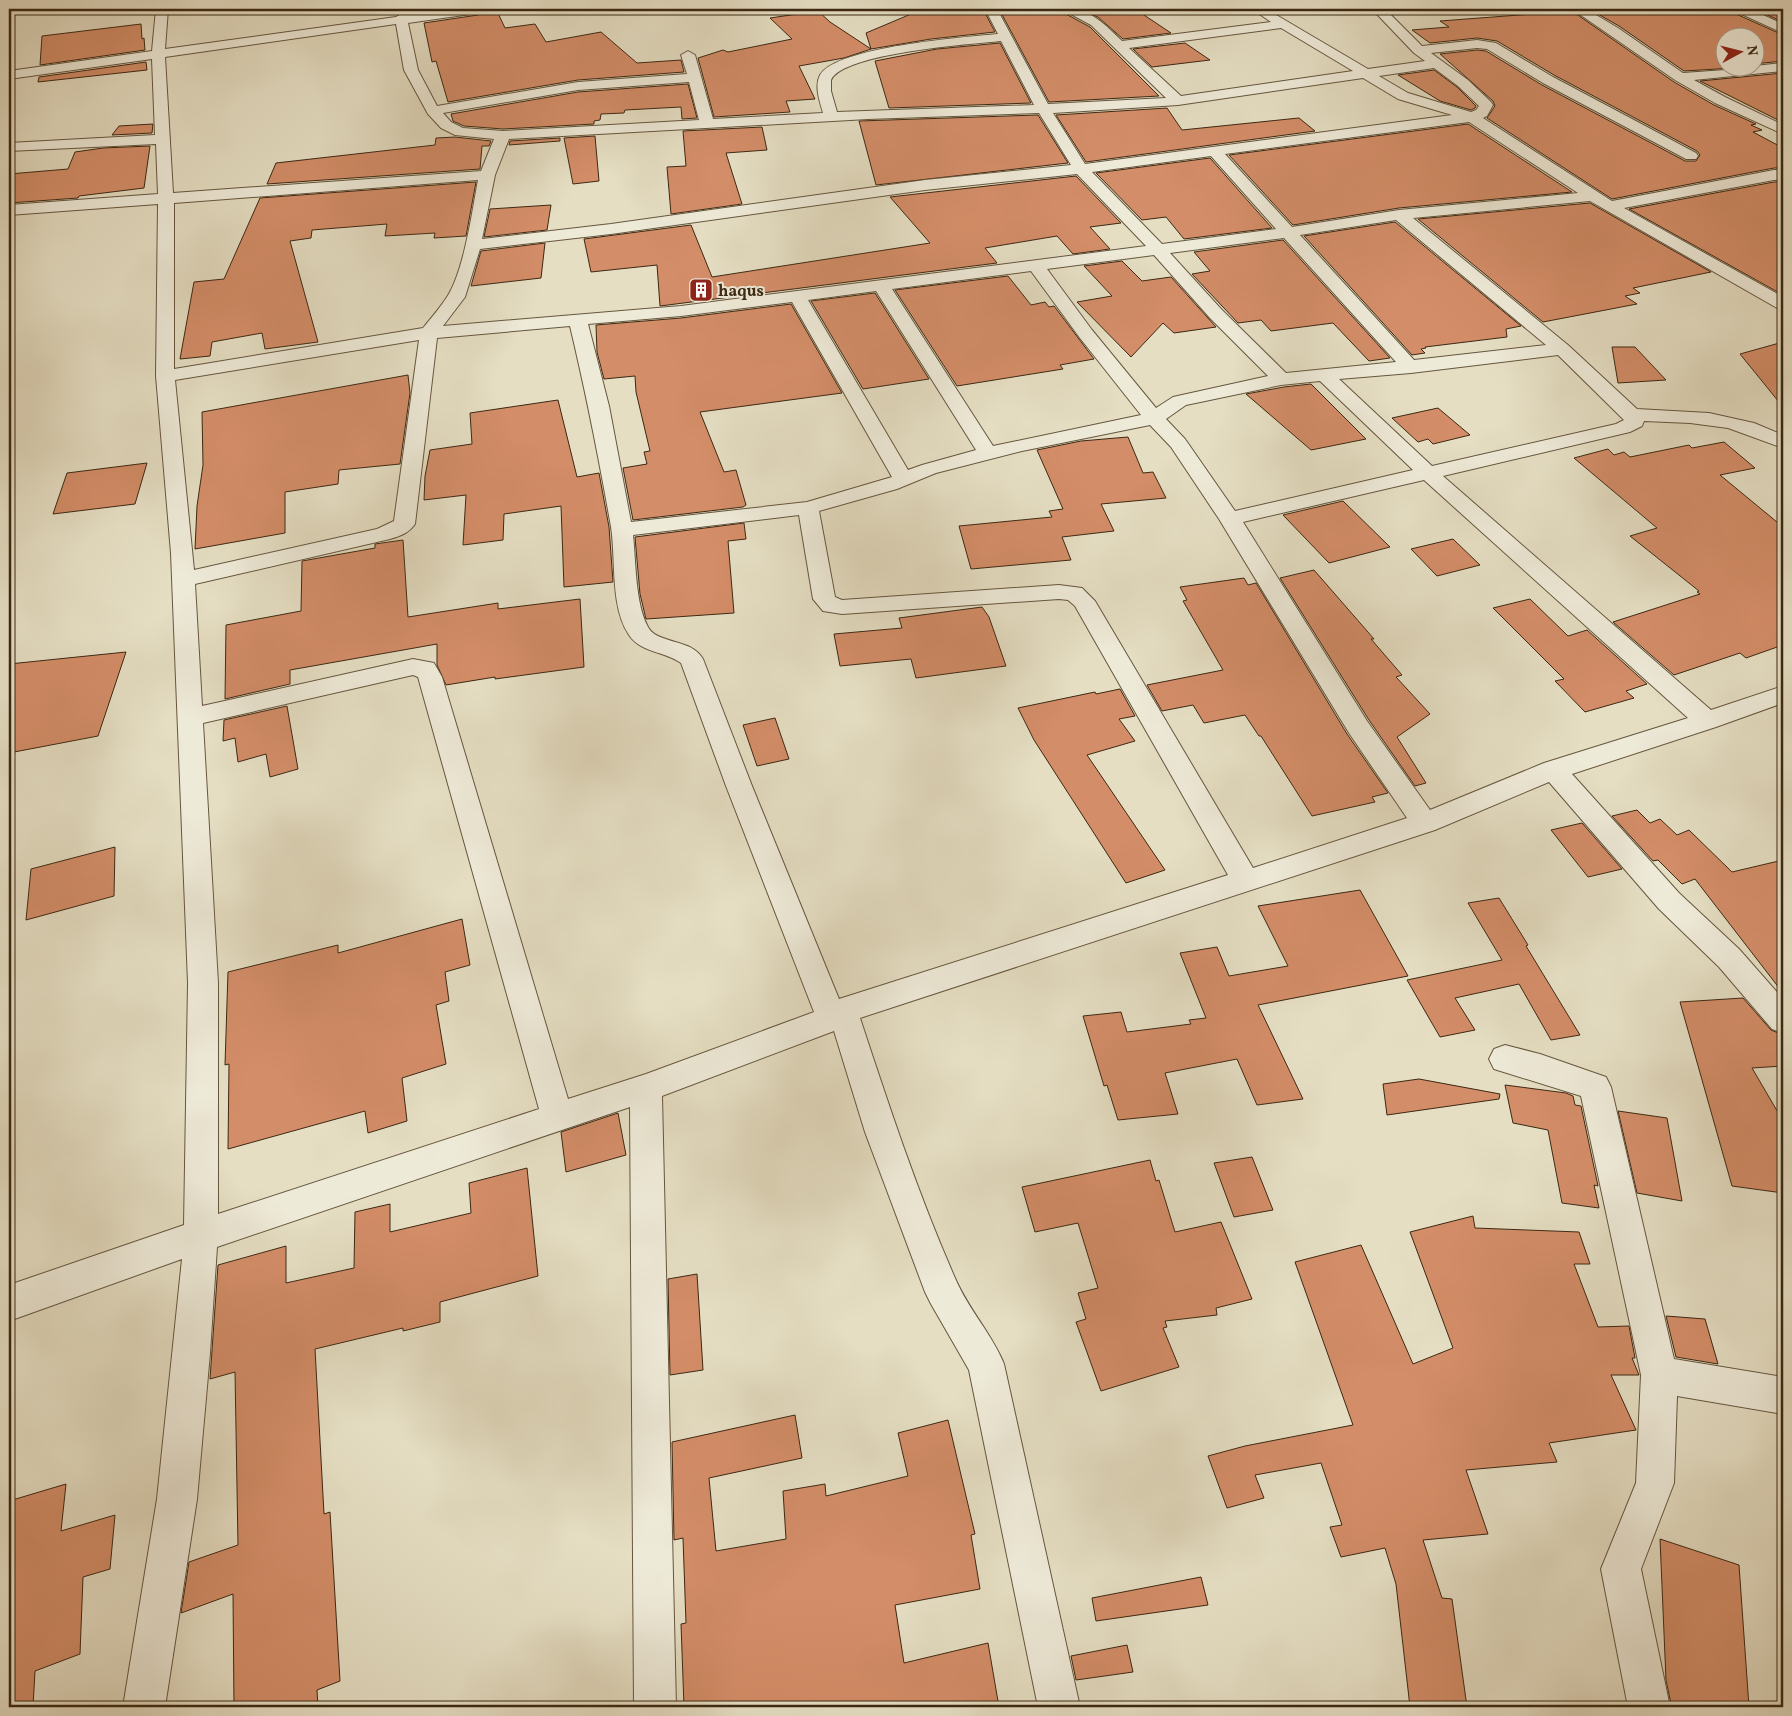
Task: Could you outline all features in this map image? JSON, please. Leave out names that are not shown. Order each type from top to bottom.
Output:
[{"type":"street","points":[[144,1707],[177,1499],[192,1353],[200,1236],[203,983],[183,580],[165,376],[166,200],[158,54],[162,9]]},
{"type":"street","points":[[9,75],[158,54],[409,14],[478,9]]},
{"type":"street","points":[[991,9],[1042,107],[1081,169],[1157,248],[1216,314],[1281,380]]},
{"type":"street","points":[[1071,9],[1095,22],[1178,101]]},
{"type":"street","points":[[1258,9],[1403,96],[1472,117],[1592,196],[1783,304]]},
{"type":"street","points":[[1379,9],[1387,9]]},
{"type":"street","points":[[473,245],[611,229],[925,185],[1081,169],[1214,152],[1472,117],[1482,113],[1486,105],[1463,83],[1419,50],[1379,9]]},
{"type":"street","points":[[1578,9],[1614,31],[1680,77],[1720,100],[1783,130]]},
{"type":"street","points":[[1741,9],[1783,29]]},
{"type":"street","points":[[409,14],[411,70],[433,111],[446,125],[460,132],[503,136],[831,117],[1042,107],[1090,107],[1178,101],[1438,64]]},
{"type":"street","points":[[1120,45],[1283,24]]},
{"type":"street","points":[[831,117],[824,88],[826,76],[831,70],[844,63],[903,50],[1004,37]]},
{"type":"street","points":[[1419,50],[1477,44],[1491,46],[1548,80],[1691,156]]},
{"type":"street","points":[[688,55],[707,125]]},
{"type":"street","points":[[1680,77],[1783,67]]},
{"type":"street","points":[[433,111],[578,86],[694,78]]},
{"type":"street","points":[[183,580],[382,534],[395,530],[404,524],[428,333],[456,297],[462,283],[473,245],[487,175],[503,136]]},
{"type":"street","points":[[9,147],[162,140]]},
{"type":"street","points":[[1214,152],[1290,232],[1411,367]]},
{"type":"street","points":[[9,210],[487,175]]},
{"type":"street","points":[[1609,206],[1774,175],[1783,175]]},
{"type":"street","points":[[165,376],[428,333],[682,311],[1290,232],[1399,215],[1592,196]]},
{"type":"street","points":[[1230,519],[1623,428],[1635,422],[1632,415],[1562,349],[1399,215]]},
{"type":"street","points":[[1034,264],[1086,334],[1154,418],[1178,442],[1230,519],[1358,727],[1425,823]]},
{"type":"street","points":[[881,285],[988,454]]},
{"type":"street","points":[[798,297],[903,479]]},
{"type":"street","points":[[578,321],[599,406],[622,530],[630,611],[638,631],[645,639],[691,659],[743,795],[838,1015],[943,1292],[986,1364],[1059,1707]]},
{"type":"street","points":[[622,530],[808,508],[890,485],[929,469],[1020,445],[1154,418],[1180,401],[1281,380],[1562,349]]},
{"type":"street","points":[[1324,375],[1428,473],[1707,721]]},
{"type":"street","points":[[1632,415],[1682,415],[1736,423],[1783,442]]},
{"type":"street","points":[[808,508],[824,600],[831,606],[842,607],[1059,592],[1074,594],[1084,601],[1246,881]]},
{"type":"street","points":[[190,717],[413,667],[425,669],[430,677],[557,1117]]},
{"type":"street","points":[[9,1303],[200,1236],[646,1088],[838,1015],[1425,823],[1553,770],[1707,721],[1783,694]]},
{"type":"street","points":[[1553,770],[1669,901],[1729,958],[1783,1020]]},
{"type":"street","points":[[1505,1059],[1595,1086],[1659,1374],[1655,1483],[1621,1569],[1649,1707]]},
{"type":"street","points":[[646,1088],[654,1707]]},
{"type":"street","points":[[1659,1374],[1783,1396]]},
{"type":"building","points":[[486,9],[496,9],[505,28],[535,24],[546,42],[601,32],[637,63],[681,60],[684,72],[578,80],[448,102],[436,61],[432,62],[424,23],[478,15]]},
{"type":"building","points":[[947,9],[983,9],[995,32],[931,39],[871,49],[866,33],[911,14],[948,11]]},
{"type":"building","points":[[999,9],[1063,9],[1066,14],[1090,27],[1159,96],[1049,102]]},
{"type":"building","points":[[1079,9],[1135,9],[1171,33],[1123,39],[1098,17]]},
{"type":"building","points":[[1733,9],[1736,14],[1783,35],[1783,61],[1764,63],[1764,28],[1714,28],[1714,69],[1684,71],[1619,26],[1591,10]]},
{"type":"building","points":[[1754,9],[1783,9],[1783,22]]},
{"type":"building","points":[[818,11],[830,22],[871,49],[844,58],[799,66],[815,99],[786,101],[790,112],[714,117],[698,58],[723,50],[728,52],[792,39],[770,18]]},
{"type":"building","points":[[1572,11],[1674,82],[1714,105],[1756,124],[1751,125],[1762,130],[1753,132],[1783,148],[1783,168],[1774,168],[1612,199],[1487,118],[1495,106],[1493,101],[1440,54],[1477,50],[1486,51],[1542,85],[1685,161],[1696,161],[1700,155],[1697,151],[1554,75],[1497,41],[1477,38],[1430,43],[1412,30],[1449,27],[1440,21]]},
{"type":"building","points":[[141,24],[145,50],[40,65],[42,36]]},
{"type":"building","points":[[1000,43],[1031,103],[889,108],[875,61],[937,49]]},
{"type":"building","points":[[1185,43],[1210,60],[1152,67],[1133,49]]},
{"type":"building","points":[[146,62],[147,70],[38,82],[39,77]]},
{"type":"building","points":[[1434,70],[1457,87],[1476,106],[1475,108],[1471,110],[1440,101],[1398,75]]},
{"type":"building","points":[[1783,73],[1783,120],[1778,120],[1700,81],[1731,78],[1764,78],[1764,75]]},
{"type":"building","points":[[688,84],[697,118],[682,119],[681,107],[625,110],[624,113],[601,114],[600,120],[594,121],[594,124],[503,129],[464,126],[453,121],[451,114],[578,92]]},
{"type":"building","points":[[1167,108],[1182,130],[1299,118],[1315,131],[1086,162],[1056,115]]},
{"type":"building","points":[[1038,115],[1068,163],[876,185],[859,121]]},
{"type":"building","points":[[153,124],[152,133],[112,135],[119,126]]},
{"type":"building","points":[[1468,124],[1572,192],[1399,208],[1293,225],[1229,155]]},
{"type":"building","points":[[762,127],[767,150],[726,153],[742,204],[671,214],[667,167],[686,166],[683,131]]},
{"type":"building","points":[[595,136],[599,181],[573,184],[564,138]]},
{"type":"building","points":[[455,137],[491,141],[489,146],[482,146],[480,169],[267,184],[276,163],[435,145],[436,138]]},
{"type":"building","points":[[560,138],[560,141],[509,145],[510,141]]},
{"type":"building","points":[[150,146],[144,188],[79,196],[78,198],[9,203],[9,174],[68,169],[75,152],[103,148]]},
{"type":"building","points":[[1210,158],[1272,228],[1184,239],[1166,217],[1142,220],[1096,173]]},
{"type":"building","points":[[1076,176],[1121,223],[1090,227],[1110,249],[1073,254],[1057,236],[985,248],[997,263],[660,306],[657,265],[591,272],[584,239],[691,225],[712,277],[930,243],[890,197]]},
{"type":"building","points":[[476,182],[466,236],[434,238],[435,233],[385,236],[387,224],[312,230],[311,238],[290,241],[318,342],[265,349],[262,333],[212,342],[210,356],[180,359],[194,282],[224,279],[260,198]]},
{"type":"building","points":[[1774,182],[1783,182],[1783,295],[1629,209]]},
{"type":"building","points":[[1590,203],[1711,272],[1633,288],[1640,293],[1625,296],[1637,304],[1543,322],[1418,219]]},
{"type":"building","points":[[551,205],[547,230],[484,237],[490,209]]},
{"type":"building","points":[[1395,222],[1521,326],[1506,329],[1507,337],[1425,347],[1421,349],[1425,353],[1412,355],[1304,236]]},
{"type":"building","points":[[1283,240],[1390,358],[1369,361],[1333,323],[1271,331],[1261,320],[1238,323],[1192,274],[1210,271],[1194,252]]},
{"type":"building","points":[[545,243],[541,278],[471,286],[481,251]]},
{"type":"building","points":[[1122,261],[1142,281],[1171,277],[1216,327],[1174,333],[1163,323],[1131,357],[1077,302],[1112,296],[1084,266]]},
{"type":"building","points":[[1008,276],[1031,305],[1045,302],[1049,307],[1054,306],[1094,359],[1060,365],[1063,369],[957,386],[895,290]]},
{"type":"building","points":[[875,293],[929,379],[863,389],[811,301]]},
{"type":"building","points":[[791,304],[842,393],[700,412],[724,472],[736,470],[746,505],[743,507],[633,520],[623,468],[647,464],[644,452],[650,451],[636,392],[635,376],[604,379],[597,352],[596,325],[681,318]]},
{"type":"building","points":[[1783,342],[1783,407],[1740,354]]},
{"type":"building","points":[[1612,347],[1635,347],[1666,380],[1618,383]]},
{"type":"building","points":[[408,375],[410,393],[400,464],[339,470],[338,484],[285,492],[285,533],[195,549],[197,506],[203,465],[202,412]]},
{"type":"building","points":[[1311,384],[1366,439],[1311,450],[1246,394]]},
{"type":"building","points":[[558,400],[577,477],[599,473],[609,527],[613,582],[564,587],[561,506],[504,514],[503,540],[463,545],[466,495],[424,500],[425,476],[430,450],[472,444],[470,413]]},
{"type":"building","points":[[1438,408],[1470,435],[1433,444],[1428,439],[1418,442],[1392,418]]},
{"type":"building","points":[[1128,437],[1143,473],[1153,472],[1166,498],[1101,504],[1114,531],[1062,537],[1071,560],[971,569],[959,526],[1052,517],[1049,511],[1063,509],[1037,450],[1081,441]]},
{"type":"building","points":[[1724,442],[1755,468],[1720,475],[1783,527],[1783,645],[1746,658],[1740,653],[1674,675],[1613,622],[1700,594],[1697,592],[1699,591],[1630,536],[1657,528],[1574,458],[1608,449],[1614,455],[1624,452],[1630,457],[1689,445],[1692,448]]},
{"type":"building","points":[[147,463],[135,504],[53,514],[67,473]]},
{"type":"building","points":[[1343,501],[1390,547],[1329,563],[1283,515]]},
{"type":"building","points":[[744,523],[746,539],[728,541],[734,613],[646,619],[640,594],[635,537]]},
{"type":"building","points":[[1453,539],[1480,565],[1437,576],[1411,549]]},
{"type":"building","points":[[403,540],[408,617],[498,603],[498,609],[580,599],[584,667],[495,679],[495,677],[446,685],[437,665],[437,644],[290,670],[290,684],[225,699],[226,625],[301,611],[302,561],[375,548],[375,544]]},
{"type":"building","points":[[1314,570],[1374,639],[1371,639],[1402,675],[1396,677],[1430,714],[1397,737],[1426,783],[1415,786],[1369,720],[1280,578]]},
{"type":"building","points":[[1244,578],[1248,585],[1256,583],[1347,734],[1388,793],[1372,797],[1375,802],[1312,816],[1261,736],[1259,736],[1245,715],[1204,723],[1193,705],[1162,711],[1147,685],[1223,670],[1183,601],[1187,600],[1180,587]]},
{"type":"building","points":[[1530,599],[1568,636],[1587,630],[1647,684],[1626,691],[1634,698],[1585,712],[1555,681],[1564,679],[1493,608]]},
{"type":"building","points":[[982,607],[989,617],[1006,666],[916,678],[911,659],[840,666],[834,634],[902,628],[899,618]]},
{"type":"building","points":[[126,652],[98,736],[9,753],[9,664]]},
{"type":"building","points":[[1120,689],[1135,716],[1119,719],[1135,741],[1087,755],[1165,870],[1126,883],[1034,740],[1018,708],[1095,692],[1096,694]]},
{"type":"building","points":[[287,706],[298,769],[270,777],[266,754],[238,762],[235,738],[223,741],[224,720]]},
{"type":"building","points":[[775,718],[789,759],[757,766],[743,725]]},
{"type":"building","points":[[1637,810],[1650,823],[1660,819],[1677,835],[1689,830],[1732,872],[1783,860],[1783,993],[1695,879],[1682,884],[1658,860],[1653,861],[1612,816]]},
{"type":"building","points":[[1582,823],[1622,869],[1588,877],[1551,830]]},
{"type":"building","points":[[115,847],[114,896],[26,920],[31,869]]},
{"type":"building","points":[[1360,890],[1408,976],[1258,1005],[1303,1099],[1257,1105],[1237,1059],[1165,1073],[1178,1114],[1118,1120],[1107,1085],[1104,1086],[1083,1016],[1121,1012],[1127,1032],[1191,1024],[1189,1020],[1206,1018],[1180,953],[1217,947],[1229,976],[1288,966],[1258,906]]},
{"type":"building","points":[[1499,898],[1580,1035],[1551,1040],[1519,984],[1455,998],[1475,1030],[1440,1037],[1407,980],[1502,960],[1468,903]]},
{"type":"building","points":[[462,919],[470,965],[445,972],[449,1001],[436,1005],[446,1064],[402,1078],[407,1121],[368,1133],[365,1111],[228,1149],[229,1064],[225,1065],[228,972],[338,945],[338,953]]},
{"type":"building","points":[[1743,998],[1771,1030],[1783,1035],[1783,1066],[1752,1068],[1783,1121],[1783,1193],[1732,1186],[1680,1002]]},
{"type":"building","points":[[1419,1079],[1500,1094],[1499,1099],[1387,1115],[1383,1084]]},
{"type":"building","points":[[1505,1085],[1566,1093],[1573,1096],[1575,1105],[1581,1106],[1598,1186],[1594,1185],[1599,1208],[1562,1203],[1548,1130],[1513,1123]]},
{"type":"building","points":[[1618,1111],[1667,1118],[1682,1201],[1637,1193]]},
{"type":"building","points":[[618,1113],[626,1155],[566,1172],[561,1132]]},
{"type":"building","points":[[1252,1157],[1273,1210],[1234,1217],[1214,1163]]},
{"type":"building","points":[[1150,1160],[1156,1181],[1159,1180],[1175,1232],[1221,1222],[1252,1299],[1216,1308],[1217,1315],[1165,1321],[1167,1327],[1163,1328],[1179,1367],[1101,1391],[1076,1322],[1086,1319],[1078,1293],[1098,1288],[1078,1223],[1035,1232],[1022,1187]]},
{"type":"building","points":[[527,1168],[538,1276],[440,1302],[440,1322],[403,1331],[403,1328],[315,1349],[324,1514],[330,1512],[340,1681],[317,1690],[318,1707],[234,1707],[233,1594],[181,1613],[189,1562],[238,1545],[235,1372],[210,1379],[218,1265],[286,1246],[286,1283],[354,1268],[355,1212],[390,1204],[390,1232],[471,1213],[469,1183]]},
{"type":"building","points":[[1473,1216],[1475,1228],[1579,1232],[1590,1264],[1574,1264],[1598,1327],[1629,1326],[1635,1358],[1632,1358],[1639,1375],[1611,1375],[1636,1430],[1549,1443],[1557,1462],[1466,1470],[1488,1534],[1423,1540],[1442,1598],[1452,1599],[1467,1707],[1410,1707],[1396,1584],[1385,1548],[1341,1557],[1330,1527],[1342,1525],[1321,1463],[1255,1475],[1264,1498],[1227,1508],[1208,1456],[1245,1446],[1353,1425],[1295,1262],[1361,1245],[1413,1364],[1453,1348],[1410,1232]]},
{"type":"building","points":[[697,1274],[703,1370],[670,1375],[668,1279]]},
{"type":"building","points":[[1666,1316],[1705,1319],[1718,1364],[1676,1357]]},
{"type":"building","points":[[795,1415],[802,1458],[709,1478],[716,1551],[786,1539],[783,1491],[825,1484],[826,1496],[908,1476],[898,1433],[948,1420],[975,1534],[971,1535],[980,1589],[895,1605],[904,1663],[988,1643],[999,1707],[684,1707],[681,1624],[686,1623],[683,1538],[674,1540],[672,1442]]},
{"type":"building","points":[[66,1484],[61,1531],[115,1515],[110,1569],[83,1577],[80,1654],[35,1671],[33,1707],[9,1707],[9,1501]]},
{"type":"building","points":[[1660,1539],[1739,1565],[1749,1707],[1681,1707],[1671,1704],[1666,1680]]},
{"type":"building","points":[[1201,1577],[1208,1605],[1096,1621],[1092,1598]]},
{"type":"building","points":[[1127,1645],[1133,1672],[1076,1680],[1071,1656]]},
{"type":"place","name":"haqus","points":[[701,290]]}]
